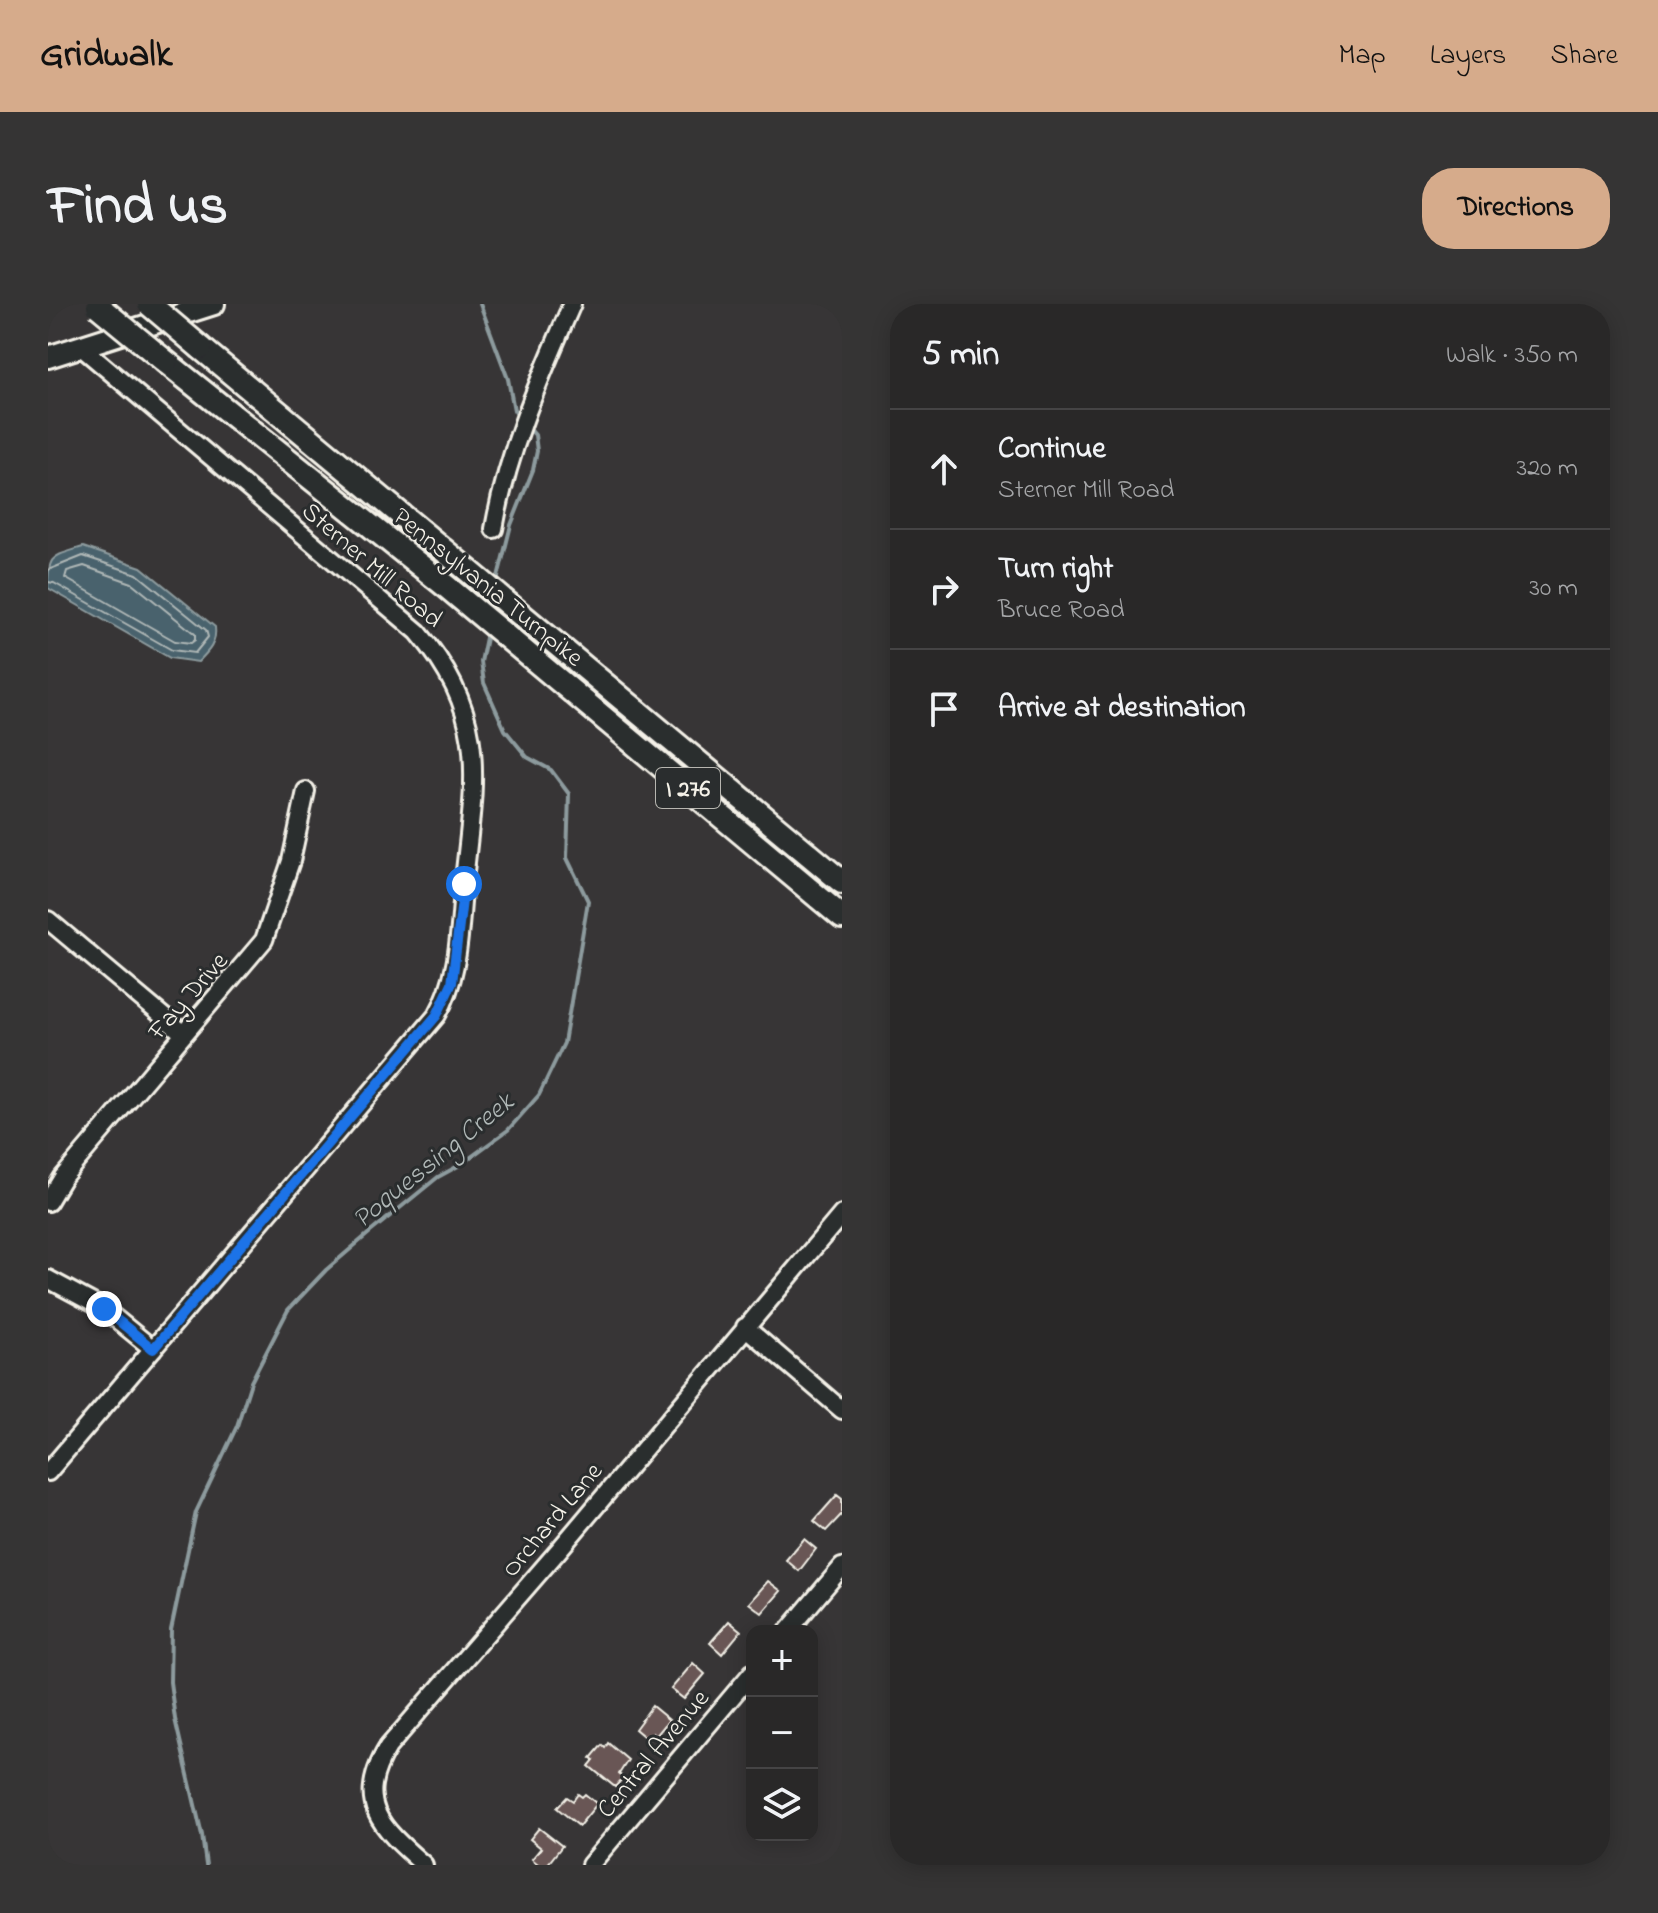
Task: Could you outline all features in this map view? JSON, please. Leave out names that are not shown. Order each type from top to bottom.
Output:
[{"type":"highway","name":"Pennsylvania Turnpike","points":[[149,304],[842,882]]},
{"type":"highway","name":"Pennsylvania Turnpike","points":[[97,305],[447,587],[842,917]]},
{"type":"main road","points":[[48,357],[214,304]]},
{"type":"street","points":[[494,529],[518,431],[572,304]]},
{"type":"street","name":"Sterner Mill Road","points":[[48,1472],[437,1015],[447,996],[455,966],[473,809],[474,759],[469,726],[457,689],[436,653],[418,632],[81,347]]},
{"type":"street","name":"Fay Drive","points":[[48,1202],[63,1177],[264,940],[291,861],[306,791]]},
{"type":"street","points":[[48,920],[184,1034]]},
{"type":"street","name":"Orchard Lane","points":[[424,1865],[389,1835],[378,1820],[372,1782],[379,1761],[842,1214]]},
{"type":"street","points":[[48,1279],[104,1309],[153,1349]]},
{"type":"street","points":[[745,1327],[842,1410]]},
{"type":"street","points":[[793,1625],[842,1567]]},
{"type":"street","name":"Central Avenue","points":[[590,1865],[746,1680]]},
{"type":"water","points":[[83,547],[141,567],[215,627],[213,642],[206,654],[198,662],[170,658],[48,588],[49,569],[54,558]]},
{"type":"building","points":[[837,1495],[842,1499],[842,1514],[826,1531],[814,1521]]},
{"type":"building","points":[[804,1539],[816,1549],[799,1571],[786,1560]]},
{"type":"building","points":[[768,1581],[781,1591],[762,1613],[749,1603]]},
{"type":"building","points":[[729,1621],[741,1631],[722,1654],[710,1643]]},
{"type":"building","points":[[693,1663],[705,1674],[684,1699],[671,1689]]},
{"type":"building","points":[[652,1706],[669,1720],[656,1736],[653,1733],[648,1740],[635,1729]]},
{"type":"building","points":[[608,1743],[628,1760],[619,1774],[623,1778],[615,1787],[589,1766],[594,1760],[591,1758],[602,1745],[605,1748]]},
{"type":"building","points":[[578,1794],[582,1797],[585,1794],[597,1804],[579,1826],[557,1808],[567,1797],[573,1801]]},
{"type":"building","points":[[539,1828],[562,1846],[547,1865],[539,1865],[532,1859],[541,1848],[530,1839]]},
{"type":"waterway","name":"Poquessing Creek","points":[[480,304],[508,379],[514,410],[520,418]]},
{"type":"waterway","name":"Poquessing Creek","points":[[496,585],[511,525],[533,470],[537,451],[535,435],[528,427]]},
{"type":"waterway","name":"Poquessing Creek","points":[[206,1865],[175,1719],[170,1682],[171,1630],[196,1512],[237,1426],[251,1382],[288,1310],[326,1270],[368,1234],[438,1177],[508,1130],[539,1095],[564,1043],[588,901],[567,858],[569,794],[551,770],[527,757],[505,730],[484,683],[481,662],[487,633]]},
{"type":"route","points":[[104,1309],[153,1349],[437,1015],[452,983],[464,884]]}]
